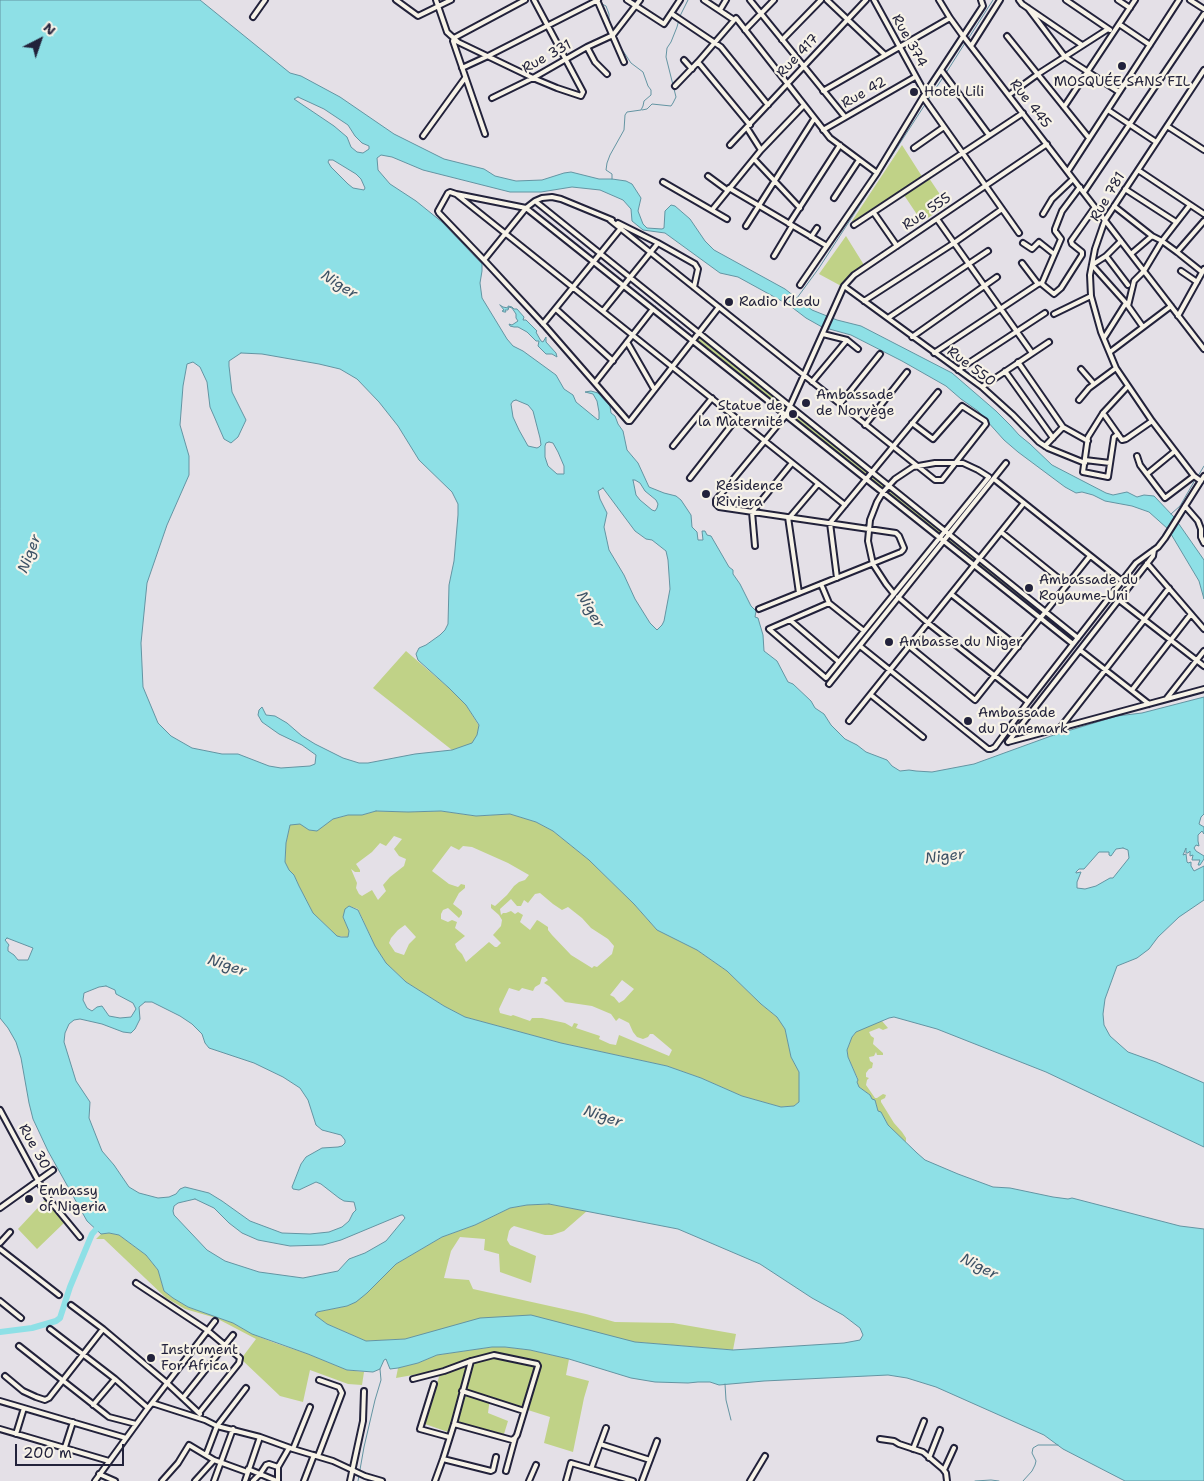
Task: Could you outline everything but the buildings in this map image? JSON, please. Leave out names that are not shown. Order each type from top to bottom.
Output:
[{"type":"street","points":[[253,17],[265,0]]},
{"type":"street","points":[[396,0],[418,16],[451,0]]},
{"type":"street","points":[[436,0],[448,32],[454,38],[533,78],[581,96],[583,92],[534,0]]},
{"type":"street","points":[[485,134],[452,41],[454,38],[524,0]]},
{"type":"street","points":[[462,68],[598,0],[615,33],[624,62]]},
{"type":"street","points":[[627,0],[662,24],[672,14],[680,0]]},
{"type":"street","points":[[615,33],[640,0]]},
{"type":"street","points":[[704,0],[734,20],[736,18],[830,138],[877,173]]},
{"type":"street","points":[[720,10],[726,0]]},
{"type":"street","points":[[750,0],[845,117]]},
{"type":"street","points":[[745,30],[774,0]]},
{"type":"street","points":[[782,40],[820,0]]},
{"type":"street","points":[[826,0],[885,55]]},
{"type":"street","name":"Rue 417","points":[[730,145],[866,0]]},
{"type":"street","name":"Rue 374","points":[[874,0],[924,95],[962,154],[1019,233]]},
{"type":"street","name":"Rue 445","points":[[939,0],[970,45],[1204,349]]},
{"type":"street","points":[[800,285],[877,173],[924,95],[964,37],[983,6],[981,0]]},
{"type":"street","points":[[970,45],[1000,0]]},
{"type":"street","points":[[1019,0],[1082,45]]},
{"type":"street","points":[[1066,0],[1114,32]]},
{"type":"street","points":[[1118,0],[1130,8]]},
{"type":"street","points":[[1064,107],[1135,0]]},
{"type":"street","points":[[1068,171],[1179,0]]},
{"type":"street","points":[[1190,0],[1204,9]]},
{"type":"street","points":[[1028,8],[1065,57],[1119,92]]},
{"type":"street","points":[[672,14],[721,47],[768,105]]},
{"type":"street","points":[[1084,192],[1204,14]]},
{"type":"street","points":[[823,90],[950,18]]},
{"type":"street","points":[[675,86],[734,20]]},
{"type":"street","points":[[1119,24],[1150,45]]},
{"type":"street","points":[[1010,96],[1038,74],[1108,28]]},
{"type":"street","name":"Rue 331","points":[[492,98],[615,33]]},
{"type":"street","points":[[1007,36],[1089,138]]},
{"type":"street","points":[[588,48],[595,62],[607,74]]},
{"type":"street","points":[[684,60],[692,69]]},
{"type":"street","points":[[698,62],[748,126],[761,150]]},
{"type":"street","points":[[941,70],[989,136]]},
{"type":"street","name":"Rue 781","points":[[1201,481],[1194,476],[1175,452],[1116,368],[1091,296],[1090,276],[1095,248],[1105,220],[1204,70]]},
{"type":"street","name":"Rue 42","points":[[823,130],[915,77]]},
{"type":"street","points":[[423,136],[465,78]]},
{"type":"street","points":[[712,210],[761,150],[804,105]]},
{"type":"street","points":[[1108,110],[1156,142]]},
{"type":"street","points":[[854,225],[1023,113]]},
{"type":"street","points":[[746,226],[814,118]]},
{"type":"street","points":[[1167,126],[1204,150]]},
{"type":"street","points":[[914,148],[944,127]]},
{"type":"street","name":"Rue 555","points":[[752,512],[719,507],[716,506],[716,502],[791,407],[844,286],[854,275],[1047,144]]},
{"type":"street","points":[[774,256],[800,208],[840,146]]},
{"type":"street","points":[[754,159],[800,208]]},
{"type":"street","points":[[834,198],[859,160]]},
{"type":"street","points":[[1138,170],[1204,214]]},
{"type":"street","points":[[708,176],[827,246]]},
{"type":"street","points":[[1043,214],[1052,199],[1073,178]]},
{"type":"street","points":[[663,182],[727,218]]},
{"type":"street","points":[[934,353],[1040,283],[1061,239],[1054,230],[1062,211],[1080,187]]},
{"type":"street","points":[[1125,189],[1176,222]]},
{"type":"street","points":[[719,307],[699,333],[692,341],[654,389],[630,421],[628,421],[543,324],[438,212],[450,192],[526,208],[692,341],[1073,644]]},
{"type":"street","points":[[456,194],[845,505]]},
{"type":"street","points":[[484,260],[526,208],[534,201],[552,197],[610,220],[658,243],[697,266],[694,287]]},
{"type":"street","points":[[534,201],[1078,638]]},
{"type":"street","points":[[1104,338],[1127,305],[1134,281],[1144,271],[1162,241],[1190,205]]},
{"type":"street","points":[[1114,206],[1203,273],[1178,316]]},
{"type":"street","points":[[1022,263],[1040,283],[1054,294],[1061,288],[1082,256],[1082,252],[1071,241],[1095,207]]},
{"type":"street","points":[[864,301],[1002,209]]},
{"type":"street","points":[[874,212],[897,246]]},
{"type":"street","points":[[937,219],[1032,353]]},
{"type":"street","points":[[610,220],[935,480],[942,480],[986,424],[962,406],[933,439],[912,423]]},
{"type":"street","points":[[1177,252],[1204,221]]},
{"type":"street","points":[[543,324],[621,228]]},
{"type":"street","points":[[811,237],[817,228]]},
{"type":"street","points":[[1131,254],[1152,236]]},
{"type":"street","points":[[1121,241],[1106,256],[1092,265],[1127,305],[1143,327]]},
{"type":"street","points":[[1023,243],[1032,249],[1040,242],[1054,254]]},
{"type":"street","points":[[604,311],[658,243]]},
{"type":"street","points":[[888,318],[988,251]]},
{"type":"street","points":[[1106,256],[1128,285]]},
{"type":"street","points":[[1181,271],[1197,282]]},
{"type":"street","points":[[912,337],[997,277]]},
{"type":"street","name":"Rue 550","points":[[844,286],[982,387],[1039,442],[1085,462]]},
{"type":"street","points":[[1054,314],[1091,296]]},
{"type":"street","points":[[1110,352],[1171,306]]},
{"type":"street","points":[[556,309],[612,361]]},
{"type":"street","points":[[595,384],[653,309]]},
{"type":"street","points":[[958,370],[1045,313]]},
{"type":"street","points":[[823,334],[847,340],[858,349]]},
{"type":"street","points":[[812,382],[847,340]]},
{"type":"street","points":[[628,342],[654,389]]},
{"type":"street","points":[[982,387],[1049,342]]},
{"type":"street","points":[[840,404],[880,354]]},
{"type":"street","points":[[1018,362],[1063,427],[1088,441]]},
{"type":"street","points":[[1079,400],[1089,388],[1116,368]]},
{"type":"street","points":[[1081,369],[1094,384]]},
{"type":"street","points":[[1005,371],[1053,438]]},
{"type":"street","points":[[865,425],[907,372]]},
{"type":"street","points":[[1118,434],[1114,438],[1108,477],[1083,472],[1088,438],[1102,413],[1128,386]]},
{"type":"street","points":[[837,578],[830,523],[938,392]]},
{"type":"street","points":[[673,446],[712,398]]},
{"type":"street","points":[[1102,413],[1122,440],[1152,421]]},
{"type":"street","points":[[690,478],[737,418]]},
{"type":"street","points":[[1045,446],[1063,427]]},
{"type":"street","points":[[1147,474],[1175,452]]},
{"type":"street","points":[[1137,456],[1140,465],[1165,498],[1194,476]]},
{"type":"street","points":[[1085,462],[1110,463]]},
{"type":"street","points":[[756,546],[752,512],[792,463]]},
{"type":"street","points":[[829,684],[989,477],[963,464],[935,463],[913,467],[888,485],[877,502],[870,520],[868,541],[873,564],[880,577],[894,594]]},
{"type":"street","points":[[947,532],[1006,463]]},
{"type":"street","points":[[860,646],[988,750],[995,747],[1122,581],[1136,564],[1154,550],[1165,538],[1204,476]]},
{"type":"street","points":[[994,479],[1122,581]]},
{"type":"street","points":[[799,593],[789,517],[818,484]]},
{"type":"street","points":[[849,721],[1024,503]]},
{"type":"street","points":[[1185,506],[1198,522],[1204,543]]},
{"type":"street","points":[[752,512],[896,533],[904,548],[901,552],[873,564],[759,609]]},
{"type":"street","points":[[1001,532],[1067,585]]},
{"type":"street","points":[[829,603],[769,629],[826,678],[894,594],[942,539]]},
{"type":"street","points":[[1154,550],[1153,556],[1008,742],[1204,689]]},
{"type":"street","points":[[909,646],[975,700],[1090,556]]},
{"type":"street","points":[[1147,563],[1204,629]]},
{"type":"street","points":[[821,584],[829,603],[864,632]]},
{"type":"street","points":[[1059,728],[1169,588]]},
{"type":"street","points":[[951,594],[1018,646]]},
{"type":"street","points":[[898,597],[1028,702]]},
{"type":"street","points":[[1119,600],[1204,666]]},
{"type":"street","points":[[1132,690],[1191,614]]},
{"type":"street","points":[[790,620],[839,662]]},
{"type":"street","points":[[1080,650],[1149,704]]},
{"type":"street","points":[[1166,699],[1204,651]]},
{"type":"street","points":[[870,694],[923,737]]},
{"type":"street","name":"Rue 30","points":[[0,1110],[47,1197],[80,1237]]},
{"type":"street","points":[[0,1208],[53,1170]]},
{"type":"street","points":[[0,1243],[10,1232]]},
{"type":"street","points":[[0,1248],[59,1295]]},
{"type":"street","points":[[136,1283],[207,1330],[240,1358],[199,1414]]},
{"type":"street","points":[[0,1301],[21,1318]]},
{"type":"street","points":[[71,1305],[103,1329],[167,1383],[205,1420]]},
{"type":"street","points":[[94,1481],[215,1321]]},
{"type":"street","points":[[50,1329],[115,1379],[148,1408]]},
{"type":"street","points":[[5,1376],[23,1391],[45,1400],[84,1355],[103,1329]]},
{"type":"street","points":[[183,1398],[233,1335]]},
{"type":"street","points":[[19,1346],[109,1417],[136,1424]]},
{"type":"street","points":[[413,1378],[444,1371],[494,1355],[537,1364],[538,1366],[506,1471]]},
{"type":"street","points":[[434,1481],[454,1424],[471,1361]]},
{"type":"street","points":[[93,1405],[115,1379]]},
{"type":"street","points":[[304,1481],[342,1393],[339,1387],[319,1380]]},
{"type":"street","points":[[434,1384],[420,1429],[449,1437]]},
{"type":"street","points":[[206,1455],[217,1426],[246,1388]]},
{"type":"street","points":[[350,1481],[363,1421],[364,1391]]},
{"type":"street","points":[[462,1391],[524,1411]]},
{"type":"street","points":[[0,1400],[126,1438]]},
{"type":"street","points":[[152,1403],[205,1420],[217,1426],[260,1437],[333,1461],[353,1469],[365,1478],[380,1481]]},
{"type":"street","points":[[162,1481],[178,1463],[189,1445],[214,1460],[277,1481],[278,1467],[291,1448],[310,1407]]},
{"type":"street","points":[[16,1434],[24,1408]]},
{"type":"street","points":[[913,1449],[924,1420]]},
{"type":"street","points":[[65,1447],[73,1422]]},
{"type":"street","points":[[454,1424],[512,1440],[515,1438]]},
{"type":"street","points":[[0,1428],[109,1461]]},
{"type":"street","points":[[591,1469],[606,1428]]},
{"type":"street","points":[[214,1481],[233,1429]]},
{"type":"street","points":[[930,1458],[940,1430]]},
{"type":"street","points":[[245,1481],[260,1437]]},
{"type":"street","points":[[880,1439],[894,1441],[920,1450],[944,1470],[947,1481]]},
{"type":"street","points":[[642,1481],[656,1442]]},
{"type":"street","points":[[600,1444],[650,1460]]},
{"type":"street","points":[[944,1470],[954,1448]]},
{"type":"street","points":[[750,1481],[765,1456]]},
{"type":"street","points":[[443,1459],[491,1471],[493,1470],[496,1457]]},
{"type":"street","points":[[195,1481],[214,1460]]},
{"type":"street","points":[[566,1481],[571,1463],[633,1481]]},
{"type":"street","points":[[253,1481],[266,1465],[278,1467]]},
{"type":"street","points":[[529,1481],[536,1465]]},
{"type":"street","points":[[99,1474],[115,1481]]},
{"type":"green space","points":[[902,145],[923,178],[853,223],[852,221]]},
{"type":"green space","points":[[929,178],[947,205],[922,222],[904,195]]},
{"type":"green space","points":[[846,236],[864,265],[843,287],[819,274]]},
{"type":"green space","points":[[698,334],[1074,638],[1073,640],[695,338]]},
{"type":"green space","points":[[406,651],[466,705],[479,726],[472,744],[452,750],[373,688]]},
{"type":"green space","points":[[376,811],[441,811],[476,816],[510,814],[536,822],[553,831],[589,860],[634,904],[657,930],[697,950],[727,971],[777,1017],[785,1029],[791,1057],[799,1072],[799,1102],[794,1106],[781,1107],[742,1096],[667,1066],[561,1043],[465,1017],[406,982],[386,963],[375,946],[358,909],[349,906],[343,917],[349,931],[348,937],[337,936],[313,913],[294,875],[285,863],[286,843],[290,825],[300,823],[309,830],[316,831],[333,819],[348,815],[362,815]],"holes":[[[394,836],[402,839],[394,849],[399,856],[406,859],[404,866],[383,885],[386,891],[378,900],[372,890],[362,896],[356,888],[357,883],[351,869],[355,872],[360,872],[356,864],[372,852],[380,843],[386,846]],[[451,846],[459,850],[463,846],[472,847],[508,863],[529,875],[525,880],[514,886],[495,906],[491,904],[491,908],[502,920],[501,926],[493,935],[501,943],[495,947],[489,942],[466,962],[455,944],[465,936],[455,928],[457,922],[452,920],[448,922],[441,919],[443,910],[448,908],[459,918],[462,914],[462,911],[453,904],[459,893],[465,888],[465,885],[461,884],[458,887],[449,884],[432,871]],[[540,893],[562,910],[568,907],[591,928],[608,939],[614,946],[612,954],[597,967],[594,966],[592,968],[571,955],[552,935],[548,927],[539,921],[537,920],[530,930],[520,922],[523,915],[518,912],[515,914],[511,911],[501,915],[500,909],[511,899],[517,906],[521,906],[524,900],[528,903],[535,894]],[[405,925],[416,937],[409,944],[404,955],[395,952],[389,943],[398,930]],[[542,977],[545,977],[548,980],[544,983],[565,1002],[592,1006],[611,1014],[616,1021],[619,1018],[629,1023],[637,1037],[643,1039],[653,1034],[672,1050],[669,1056],[619,1035],[616,1045],[610,1044],[599,1039],[600,1036],[576,1028],[578,1024],[574,1023],[572,1027],[565,1023],[542,1018],[532,1018],[530,1021],[500,1013],[499,1009],[509,988],[519,991],[522,988],[533,991],[540,984]],[[622,980],[634,989],[619,1003],[610,995]]]},
{"type":"green space","points":[[882,1021],[888,1028],[883,1030],[879,1028],[869,1032],[874,1038],[873,1044],[883,1055],[877,1055],[876,1052],[874,1056],[869,1057],[873,1063],[872,1068],[866,1073],[866,1077],[869,1078],[866,1085],[875,1098],[883,1094],[886,1095],[881,1102],[906,1138],[906,1143],[888,1125],[882,1114],[878,1111],[875,1100],[859,1087],[858,1079],[848,1057],[847,1050],[856,1032]]},
{"type":"green space","points":[[46,1199],[66,1221],[37,1249],[18,1229]]},
{"type":"green space","points":[[549,1204],[587,1211],[564,1231],[552,1235],[545,1235],[514,1226],[511,1228],[507,1240],[510,1245],[536,1256],[531,1283],[500,1272],[499,1254],[484,1250],[485,1239],[460,1237],[451,1251],[444,1278],[469,1280],[473,1289],[615,1322],[673,1323],[736,1334],[733,1350],[635,1342],[427,1334],[405,1339],[366,1341],[327,1324],[315,1315],[317,1312],[347,1306],[367,1293],[396,1264],[442,1237],[475,1225],[510,1208]]},
{"type":"green space","points":[[101,1234],[119,1235],[146,1255],[158,1270],[164,1291],[173,1298],[188,1307],[233,1323],[252,1334],[275,1343],[347,1370],[364,1372],[362,1385],[348,1384],[310,1370],[303,1402],[280,1396],[241,1359],[256,1339],[216,1318],[185,1309],[166,1298],[104,1239],[96,1239]]},
{"type":"green space","points":[[492,1347],[530,1350],[569,1359],[566,1375],[589,1381],[573,1452],[544,1443],[550,1417],[490,1398],[488,1413],[508,1421],[504,1434],[452,1421],[448,1432],[425,1424],[441,1370],[396,1378],[398,1368],[418,1363],[437,1355]]},
{"type":"water","name":"Niger","points":[[0,0],[200,0],[290,73],[301,76],[340,97],[394,134],[444,159],[484,169],[495,176],[516,181],[542,180],[571,172],[599,179],[626,181],[632,184],[641,198],[638,211],[643,224],[647,228],[664,228],[665,211],[671,205],[675,206],[690,219],[705,241],[714,250],[785,289],[812,310],[837,320],[861,326],[952,373],[996,411],[1052,465],[1106,493],[1113,495],[1127,492],[1137,497],[1144,495],[1154,496],[1174,517],[1204,560],[1204,599],[1199,581],[1168,529],[1149,512],[1132,506],[1105,501],[1082,492],[1076,493],[1065,487],[1018,452],[1004,440],[978,411],[946,386],[851,335],[822,327],[789,305],[738,277],[720,273],[665,233],[643,230],[632,221],[631,209],[623,200],[600,190],[572,187],[541,192],[510,192],[423,170],[392,157],[381,155],[377,158],[378,170],[390,184],[416,201],[442,222],[482,264],[480,283],[482,298],[513,346],[556,375],[564,389],[573,395],[576,402],[598,420],[597,401],[593,394],[585,392],[598,393],[610,406],[611,413],[615,416],[623,431],[627,450],[638,463],[649,487],[676,496],[681,500],[691,515],[692,527],[697,532],[698,540],[703,540],[702,531],[711,536],[729,567],[733,570],[733,574],[751,606],[756,611],[755,617],[758,618],[763,635],[764,651],[777,661],[788,682],[793,684],[811,701],[815,708],[824,714],[831,725],[845,739],[866,752],[887,760],[900,771],[932,772],[974,764],[1051,736],[1117,716],[1142,713],[1204,697],[1204,814],[1199,824],[1204,827],[1204,834],[1202,831],[1198,835],[1199,846],[1196,845],[1194,848],[1204,856],[1204,859],[1198,865],[1200,860],[1192,860],[1193,855],[1190,856],[1190,851],[1186,853],[1186,848],[1183,855],[1186,854],[1187,862],[1191,862],[1194,871],[1204,866],[1204,900],[1179,917],[1158,937],[1149,949],[1137,958],[1117,966],[1105,999],[1103,1014],[1104,1025],[1110,1036],[1128,1052],[1204,1083],[1204,1147],[1046,1072],[937,1029],[894,1017],[856,1032],[847,1050],[859,1087],[875,1100],[878,1111],[881,1112],[888,1125],[925,1160],[993,1187],[1010,1188],[1053,1197],[1072,1198],[1180,1226],[1204,1229],[1204,1481],[1125,1481],[1063,1449],[1044,1435],[936,1387],[907,1378],[888,1375],[719,1385],[710,1382],[655,1382],[631,1378],[569,1359],[530,1350],[505,1347],[492,1347],[437,1355],[418,1363],[390,1369],[386,1359],[380,1369],[373,1372],[347,1370],[252,1334],[233,1323],[188,1307],[173,1298],[164,1291],[158,1270],[146,1255],[119,1235],[101,1234],[87,1221],[48,1151],[33,1119],[16,1042],[0,1018]],"holes":[[[298,97],[324,109],[348,125],[355,136],[362,143],[369,146],[369,149],[363,153],[357,152],[351,147],[347,137],[294,99]],[[329,160],[333,160],[356,174],[361,179],[365,188],[364,190],[353,188],[331,167],[328,162]],[[241,353],[262,354],[340,369],[357,379],[379,402],[398,426],[419,460],[452,492],[458,504],[458,515],[454,561],[449,585],[448,624],[440,635],[419,648],[416,654],[418,660],[466,705],[479,725],[477,735],[472,743],[452,750],[359,763],[343,758],[315,744],[287,723],[275,716],[266,715],[262,707],[258,715],[262,722],[316,755],[315,764],[310,766],[281,768],[269,766],[238,754],[222,754],[192,748],[171,736],[158,723],[143,687],[141,643],[147,583],[167,525],[189,475],[189,456],[180,425],[187,364],[193,362],[200,367],[207,382],[210,407],[224,439],[231,443],[238,437],[246,420],[232,392],[229,361]],[[516,400],[528,405],[533,411],[540,438],[541,445],[539,447],[528,446],[513,417],[511,404]],[[546,443],[553,443],[564,466],[564,474],[557,474],[548,466],[545,457]],[[633,480],[640,483],[645,491],[656,500],[657,508],[655,511],[636,495]],[[603,488],[635,531],[646,539],[652,540],[666,551],[670,589],[664,621],[657,630],[650,623],[635,599],[624,575],[609,550],[604,527],[607,513],[598,491]],[[376,811],[441,811],[476,816],[510,814],[536,822],[553,831],[589,860],[634,904],[657,930],[697,950],[727,971],[777,1017],[785,1029],[791,1057],[799,1072],[799,1102],[794,1106],[781,1107],[742,1096],[667,1066],[561,1043],[465,1017],[444,1006],[406,982],[386,963],[375,946],[358,910],[349,906],[345,909],[343,917],[349,931],[348,937],[337,936],[313,913],[294,875],[285,862],[286,843],[290,825],[300,824],[309,830],[317,831],[333,819]],[[1123,848],[1128,850],[1129,858],[1113,878],[1096,886],[1085,889],[1077,888],[1081,872],[1076,872],[1079,869],[1084,869],[1099,852],[1109,852],[1111,856],[1116,849]],[[7,938],[33,948],[28,960],[18,960],[8,951],[9,945],[5,940]],[[106,986],[133,1003],[136,1009],[131,1017],[120,1018],[109,1016],[102,1006],[92,1011],[87,1008],[83,1000],[84,993]],[[145,1002],[152,1002],[192,1024],[202,1034],[209,1048],[254,1063],[283,1077],[300,1088],[308,1100],[316,1125],[322,1130],[341,1135],[345,1143],[338,1147],[322,1148],[306,1157],[301,1164],[292,1187],[299,1190],[316,1182],[344,1201],[354,1202],[356,1210],[349,1221],[342,1227],[329,1232],[310,1234],[282,1233],[250,1221],[209,1193],[185,1187],[169,1197],[158,1198],[139,1193],[129,1187],[102,1151],[89,1118],[90,1102],[76,1081],[64,1042],[69,1024],[74,1020],[80,1019],[102,1024],[123,1032],[131,1033],[140,1019],[139,1007]],[[195,1199],[214,1208],[242,1233],[258,1240],[290,1246],[323,1245],[341,1240],[401,1215],[405,1218],[386,1241],[365,1253],[349,1259],[338,1271],[303,1278],[259,1272],[225,1261],[207,1250],[174,1215],[174,1206],[178,1203]],[[549,1204],[678,1229],[760,1264],[812,1298],[843,1315],[860,1328],[863,1335],[860,1340],[844,1343],[733,1350],[635,1342],[531,1315],[480,1318],[405,1339],[366,1341],[327,1324],[315,1315],[317,1312],[347,1306],[356,1302],[396,1264],[442,1237],[475,1225],[510,1208]]]},
{"type":"water","points":[[500,305],[503,307],[508,308],[508,306],[517,309],[524,317],[523,320],[526,320],[537,331],[541,341],[543,342],[546,337],[546,342],[556,353],[557,357],[552,354],[546,354],[538,346],[539,341],[536,341],[527,332],[518,327],[510,326],[509,324],[512,325],[518,321],[516,314],[509,307],[508,310],[505,310],[506,312],[502,311],[504,310]]},
{"type":"waterway","points":[[601,0],[602,4],[606,6],[609,20],[621,48],[631,63],[643,72],[651,90],[651,95],[644,101],[641,110],[627,112],[625,115],[624,130],[607,163],[606,170],[612,174],[612,179]]},
{"type":"waterway","points":[[642,110],[647,109],[652,104],[671,106],[676,97],[666,57],[667,48],[688,0]]},
{"type":"waterway","points":[[968,39],[993,0]]},
{"type":"waterway","points":[[946,73],[965,43]]},
{"type":"waterway","points":[[928,100],[944,76]]},
{"type":"waterway","points":[[797,298],[819,268],[926,103]]},
{"type":"waterway","points":[[1198,476],[1204,466]]},
{"type":"waterway","points":[[1171,514],[1180,506],[1195,480]]},
{"type":"waterway","points":[[0,1332],[32,1328],[60,1318],[70,1287],[92,1234],[101,1224]]},
{"type":"waterway","points":[[358,1481],[364,1447],[381,1380],[380,1369]]},
{"type":"waterway","points":[[725,1384],[726,1400],[731,1420]]},
{"type":"waterway","points":[[1023,1481],[1035,1465],[1036,1461],[1032,1453],[1033,1448],[1038,1445],[1058,1445]]},
{"type":"waterway","points":[[975,1481],[999,1481]]},
{"type":"place","name":"MOSQUÉE SANS FIL","points":[[1122,66]]},
{"type":"place","name":"Hotel Lili","points":[[914,92]]},
{"type":"place","name":"Radio Kledu","points":[[729,302]]},
{"type":"place","name":"Ambassade de Norvège","points":[[806,403]]},
{"type":"place","name":"Statue de la Maternité","points":[[793,414]]},
{"type":"place","name":"Résidence Riviera","points":[[706,494]]},
{"type":"place","name":"Ambassade du Royaume-Uni","points":[[1029,588]]},
{"type":"place","name":"Ambasse du Niger","points":[[889,642]]},
{"type":"place","name":"Ambassade du Danemark","points":[[968,721]]},
{"type":"place","name":"Embassy of Nigeria","points":[[29,1199]]},
{"type":"place","name":"Instrument For Africa","points":[[151,1358]]}]
